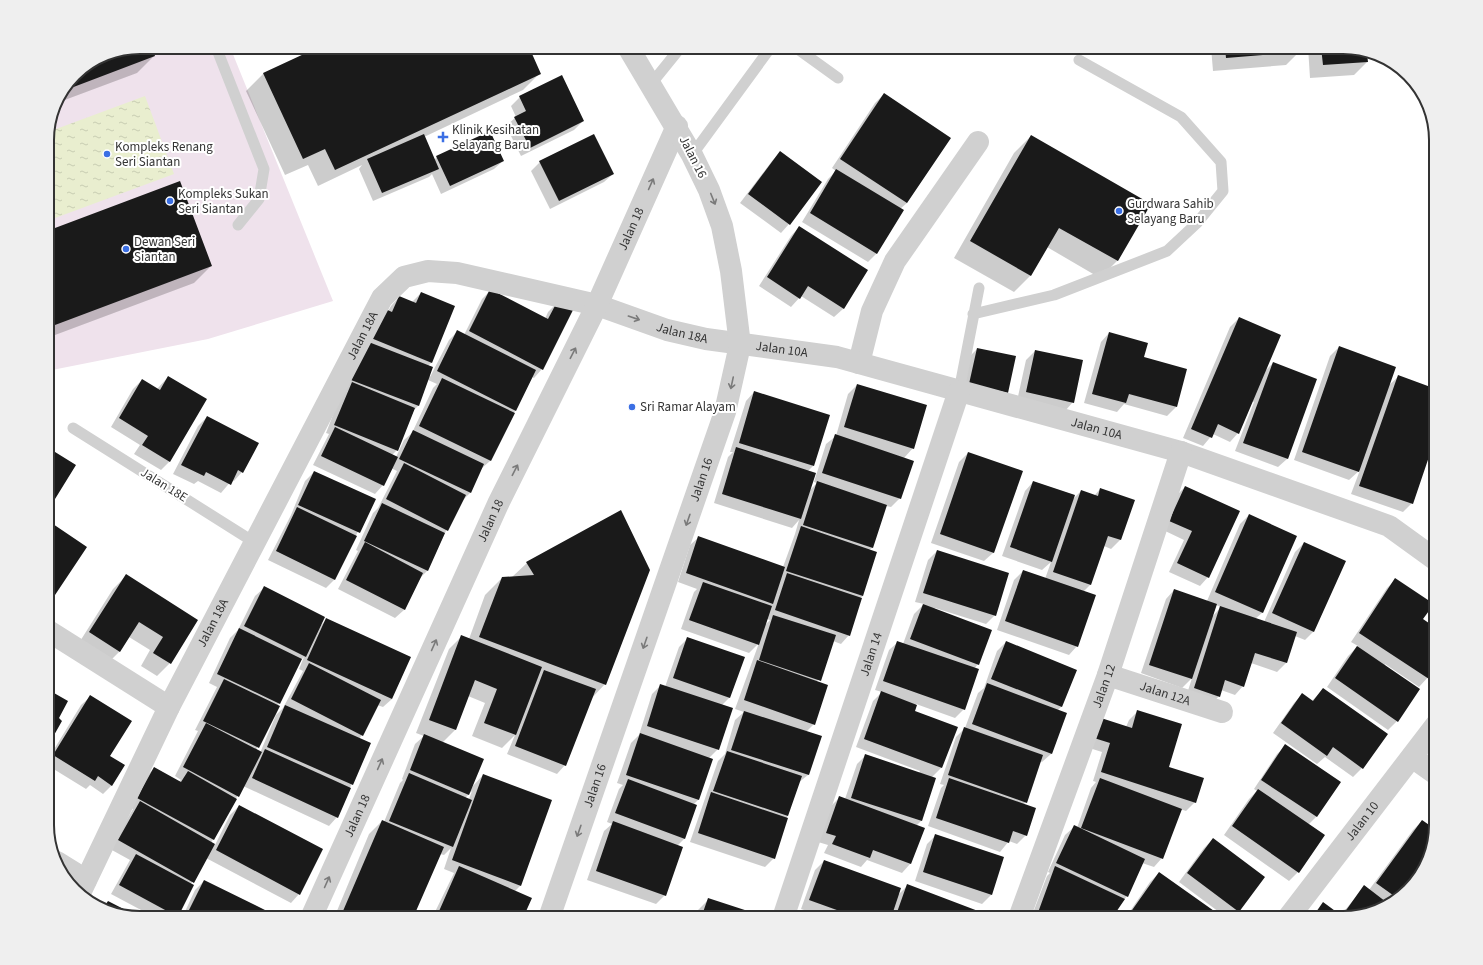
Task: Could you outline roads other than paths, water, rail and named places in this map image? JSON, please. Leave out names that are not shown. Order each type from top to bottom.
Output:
[{"type":"street","name":"Jalan 16","points":[[551,911],[725,412],[740,345],[731,271],[722,226],[714,203],[677,126],[632,54]]},
{"type":"street","name":"Jalan 18","points":[[314,911],[498,504],[597,305],[677,126]]},
{"type":"street","points":[[859,363],[872,311],[895,261],[978,142]]},
{"type":"street","name":"Jalan 18A","points":[[83,886],[169,706],[382,298],[404,277],[428,270],[457,273],[597,305],[667,330],[740,345]]},
{"type":"street","name":"Jalan 10A","points":[[740,345],[837,358],[859,363],[1181,452],[1389,526],[1429,555]]},
{"type":"street","name":"Jalan 14","points":[[785,911],[959,391]]},
{"type":"street","name":"Jalan 12","points":[[1022,911],[1108,675],[1181,452]]},
{"type":"street","points":[[54,634],[169,706]]},
{"type":"street","name":"Jalan 12A","points":[[1108,675],[1222,712]]},
{"type":"street","name":"Jalan 10","points":[[1293,911],[1429,734]]},
{"type":"street","points":[[1412,757],[1429,769]]},
{"type":"street","points":[[69,873],[83,886]]},
{"type":"lane","points":[[219,54],[264,169],[259,199],[238,225]]},
{"type":"lane","points":[[651,84],[675,54]]},
{"type":"lane","points":[[692,155],[766,54]]},
{"type":"lane","points":[[805,54],[838,78]]},
{"type":"lane","points":[[973,314],[1054,295],[1167,251],[1197,224],[1223,191],[1222,162],[1181,117],[1079,60]]},
{"type":"lane","points":[[959,391],[979,288]]},
{"type":"lane","name":"Jalan 18E","points":[[73,428],[254,542]]},
{"type":"water","name":"Kompleks Renang Seri Siantan","points":[[145,96],[174,174],[54,218],[55,129]]},
{"type":"place","name":"Klinik Kesihatan Selayang Baru","points":[[443,137]]},
{"type":"place","name":"Kompleks Renang Seri Siantan","points":[[107,154]]},
{"type":"place","name":"Kompleks Sukan Seri Siantan","points":[[170,201]]},
{"type":"place","name":"Gurdwara Sahib Selayang Baru","points":[[1119,211]]},
{"type":"place","name":"Dewan Seri Siantan","points":[[126,249]]},
{"type":"place","name":"Sri Ramar Alayam","points":[[632,407]]}]
